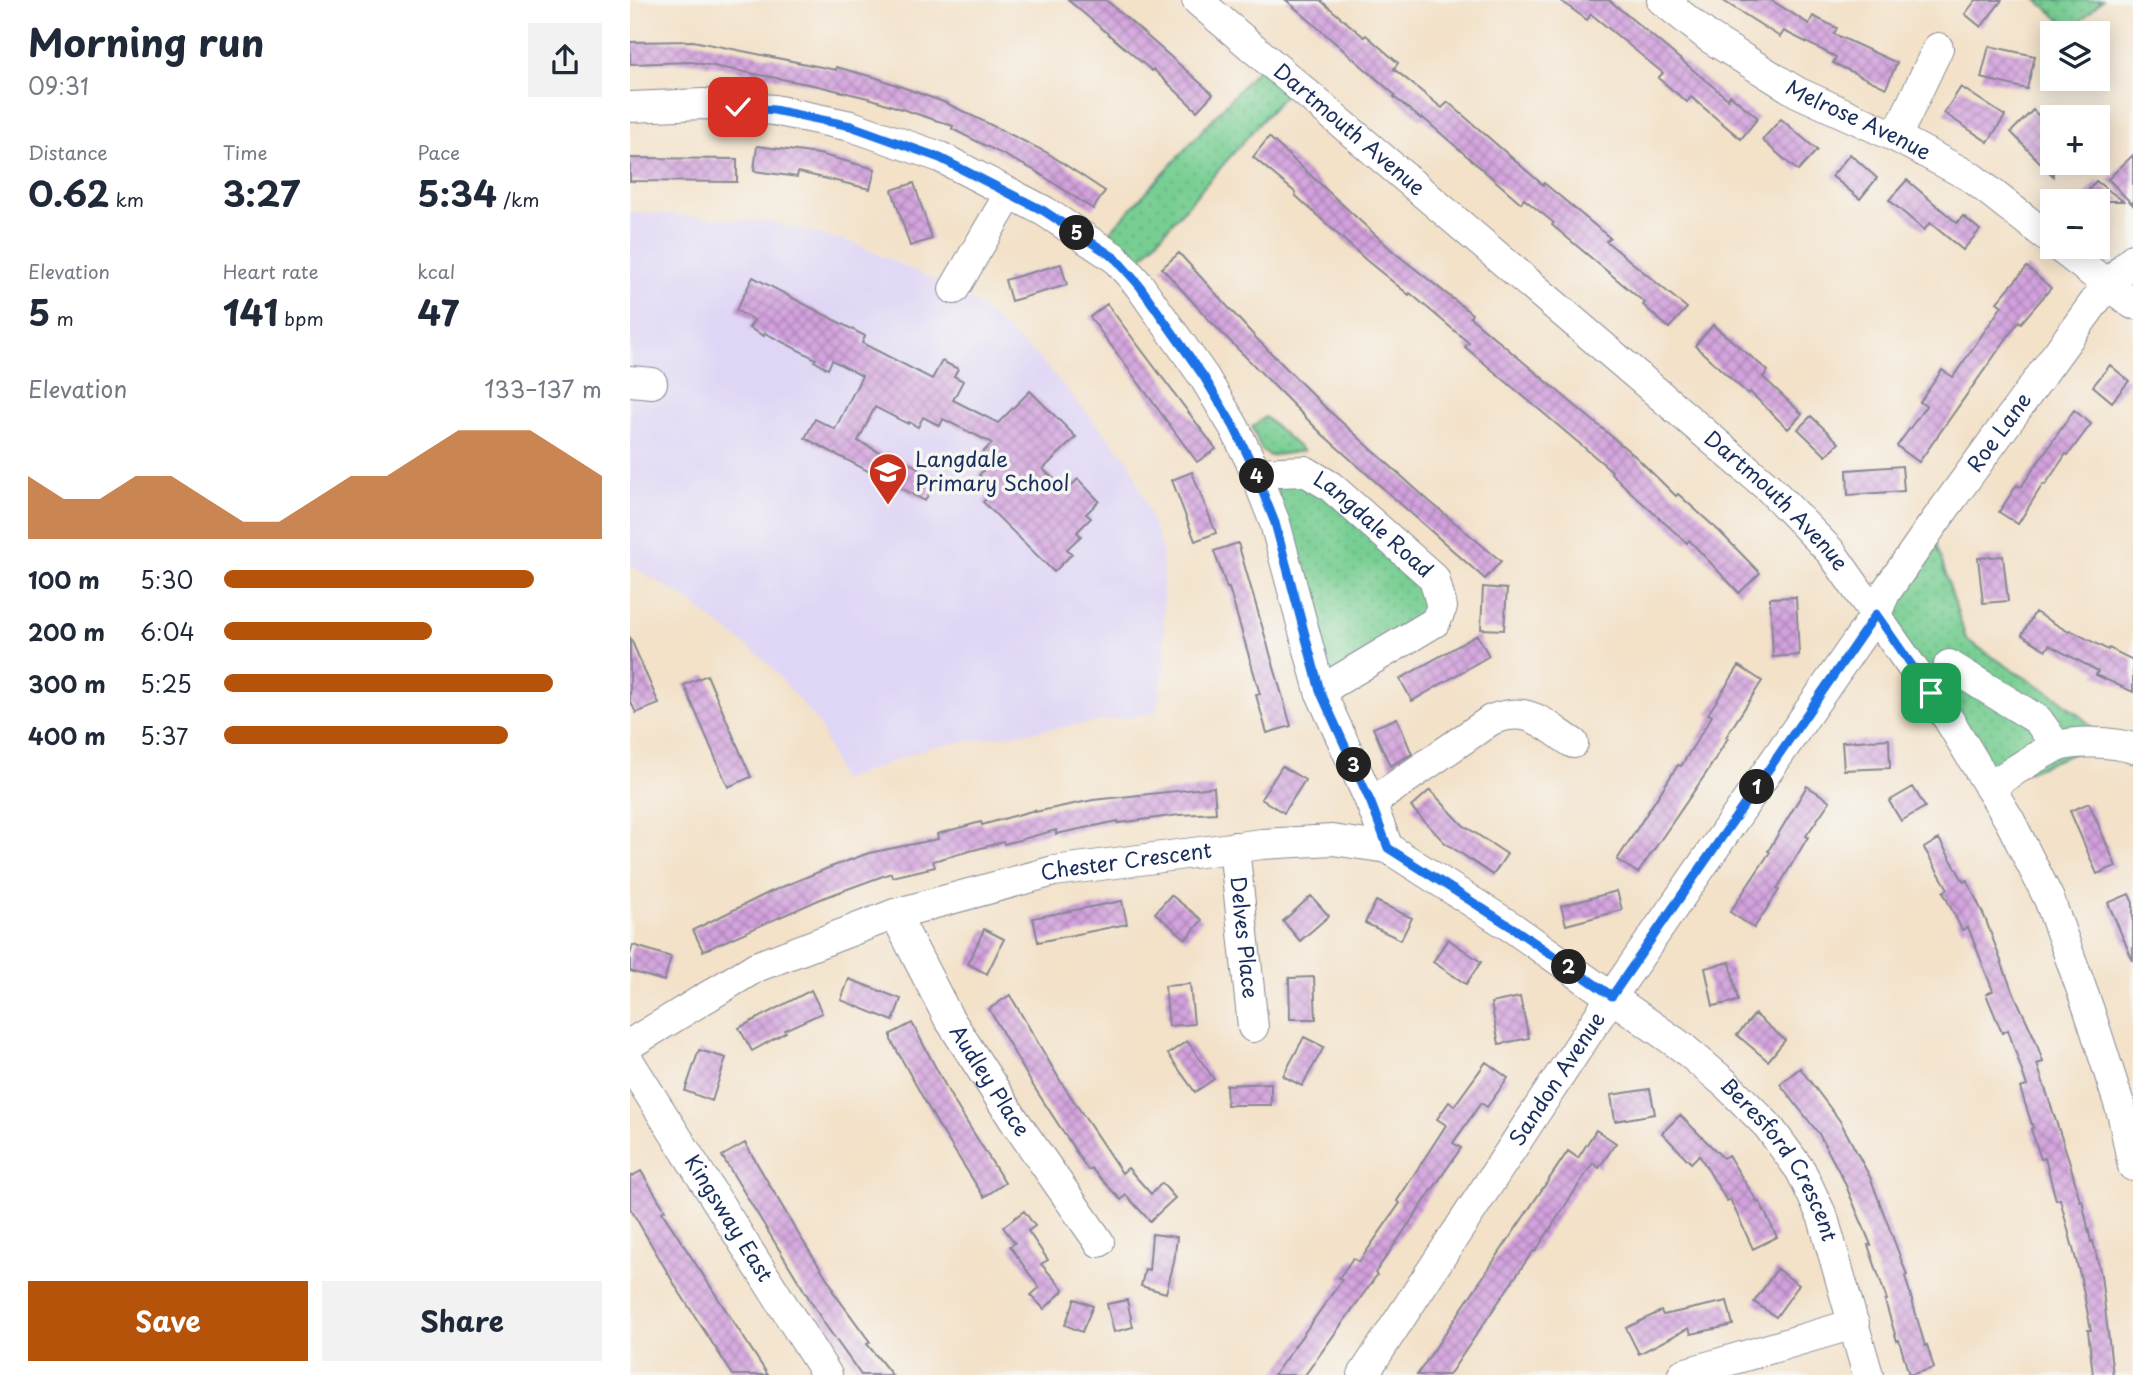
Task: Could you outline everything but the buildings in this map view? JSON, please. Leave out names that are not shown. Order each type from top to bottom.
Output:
[{"type":"street","name":"Dartmouth Avenue","points":[[1197,0],[1769,488],[1832,552],[1949,720],[2010,821],[2049,899],[2123,1116],[2133,1166]]},
{"type":"street","name":"Melrose Avenue","points":[[1678,5],[1710,38],[1797,92],[1896,138],[1971,177],[2040,232]]},
{"type":"street","points":[[1896,138],[1938,48]]},
{"type":"street","points":[[630,107],[703,104],[774,110],[851,126],[940,158],[1044,211],[1115,258],[1139,285],[1204,377],[1234,427],[1256,473],[1275,523],[1320,691],[1371,803],[1388,848]]},
{"type":"street","points":[[954,289],[1010,193]]},
{"type":"street","points":[[2075,259],[2133,304]]},
{"type":"street","name":"Roe Lane","points":[[1876,614],[1885,593],[1931,527],[2108,285],[2133,259]]},
{"type":"street","name":"Langdale Road","points":[[1256,473],[1306,471],[1330,486],[1434,578],[1442,607],[1435,622],[1320,691]]},
{"type":"street","name":"Sandon Avenue","points":[[1363,1375],[1612,996],[1876,614]]},
{"type":"street","points":[[1949,665],[2038,720],[2057,747]]},
{"type":"street","points":[[1371,803],[1491,720],[1506,714],[1529,714],[1573,743]]},
{"type":"street","points":[[1989,787],[2057,747],[2116,743],[2133,748]]},
{"type":"street","name":"Chester Crescent","points":[[630,1044],[756,967],[895,914],[1054,871],[1234,847],[1332,840],[1388,848],[1513,928],[1612,996]]},
{"type":"street","name":"Delves Place","points":[[1234,847],[1253,1027]]},
{"type":"street","name":"Audley Place","points":[[895,914],[948,1017],[1014,1121],[1099,1242]]},
{"type":"street","name":"Beresford Crescent","points":[[1612,996],[1682,1047],[1726,1084],[1768,1126],[1801,1171],[1823,1218],[1868,1375]]},
{"type":"street","name":"Kingsway East","points":[[630,1063],[827,1375]]},
{"type":"street","points":[[1683,1374],[1854,1324]]},
{"type":"shaded area","name":"Langdale Primary School","points":[[630,212],[770,222],[854,243],[965,294],[1040,359],[1131,463],[1162,549],[1165,663],[1156,713],[930,747],[841,781],[819,724],[766,661],[682,596],[630,565]]},
{"type":"green space","points":[[2037,0],[2102,0],[2081,21],[2062,21]]},
{"type":"green space","points":[[1267,59],[1292,86],[1131,270],[1097,246]]},
{"type":"green space","points":[[1265,417],[1303,451],[1269,456],[1261,449],[1252,427]]},
{"type":"green space","points":[[1296,481],[1329,498],[1423,582],[1431,612],[1327,680],[1276,486]]},
{"type":"green space","points":[[1931,527],[1966,639],[2057,697],[2087,722],[2102,742],[1989,787],[1876,614]]},
{"type":"place","name":"Langdale Primary School","points":[[888,506]]},
{"type":"route","points":[[738,107],[774,110],[851,126],[940,158],[1044,211],[1115,258],[1139,285],[1204,377],[1251,462],[1275,523],[1320,691],[1371,803],[1388,848],[1513,928],[1612,996],[1876,614],[1931,693]]}]
